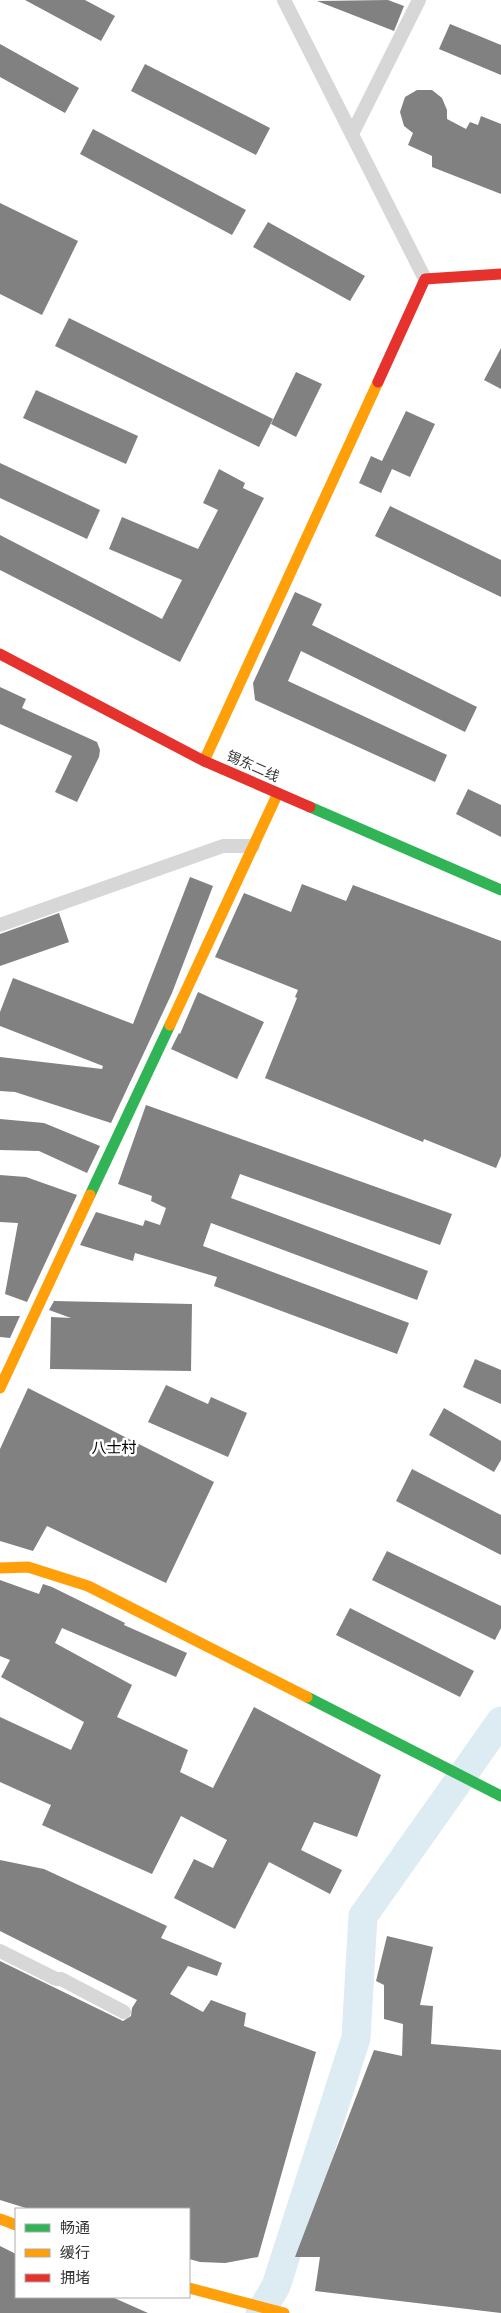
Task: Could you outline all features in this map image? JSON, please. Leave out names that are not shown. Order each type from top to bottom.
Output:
[{"type":"street","points":[[284,0],[425,279]]},
{"type":"street","points":[[352,134],[419,0]]},
{"type":"street","points":[[425,279],[501,274]]},
{"type":"street","points":[[204,761],[425,279]]},
{"type":"street","name":"锡东二线","points":[[0,654],[204,761],[501,890]]},
{"type":"street","points":[[0,1388],[278,794]]},
{"type":"street","points":[[0,925],[223,846],[253,846]]},
{"type":"street","points":[[0,1568],[28,1567],[88,1586],[501,1796]]},
{"type":"street","points":[[0,1952],[56,1979],[61,1979],[124,2012]]},
{"type":"street","points":[[0,2219],[15,2225]]},
{"type":"street","points":[[190,2288],[284,2313]]},
{"type":"building","points":[[25,0],[85,0],[115,16],[101,41]]},
{"type":"building","points":[[388,0],[404,6],[394,31],[317,1]]},
{"type":"building","points":[[450,24],[501,45],[501,75],[439,49]]},
{"type":"building","points":[[0,44],[79,88],[65,113],[0,77]]},
{"type":"building","points":[[145,64],[270,128],[256,155],[131,91]]},
{"type":"building","points":[[417,90],[432,90],[442,98],[447,110],[447,119],[466,129],[470,122],[478,125],[481,116],[501,124],[501,194],[432,167],[432,156],[408,145],[413,133],[404,126],[400,112],[405,97]]},
{"type":"building","points":[[93,129],[246,210],[232,235],[80,154]]},
{"type":"building","points":[[0,203],[78,241],[42,315],[0,294]]},
{"type":"building","points":[[268,222],[365,276],[350,301],[253,247]]},
{"type":"building","points":[[69,318],[273,419],[259,447],[55,346]]},
{"type":"building","points":[[501,348],[501,389],[484,380]]},
{"type":"building","points":[[296,372],[322,384],[296,437],[271,424]]},
{"type":"building","points":[[36,390],[138,436],[126,464],[23,418]]},
{"type":"building","points":[[406,411],[435,424],[410,477],[392,469],[381,493],[359,483],[371,456],[382,461]]},
{"type":"building","points":[[0,463],[100,510],[87,539],[0,498]]},
{"type":"building","points":[[219,469],[245,483],[243,488],[264,498],[180,662],[0,570],[0,535],[162,619],[182,580],[109,549],[122,517],[198,549],[218,510],[203,503]]},
{"type":"building","points":[[390,506],[501,560],[501,597],[375,536]]},
{"type":"building","points":[[295,592],[322,604],[312,625],[477,707],[465,732],[301,651],[288,681],[447,755],[435,782],[255,700],[253,683]]},
{"type":"building","points":[[0,687],[26,699],[22,708],[97,742],[100,750],[99,757],[77,802],[55,792],[72,756],[0,724]]},
{"type":"building","points":[[468,789],[501,805],[501,837],[456,814]]},
{"type":"building","points":[[190,877],[213,886],[172,993],[111,1123],[15,1092],[0,1091],[0,1057],[102,1069],[103,1066],[0,1026],[0,1012],[13,978],[133,1024]]},
{"type":"building","points":[[302,884],[346,901],[353,885],[501,941],[501,1156],[496,1168],[424,1139],[423,1142],[265,1078],[297,998],[295,997],[298,990],[215,957],[244,893],[291,912]]},
{"type":"building","points":[[59,913],[69,942],[0,966],[0,934]]},
{"type":"building","points":[[198,992],[264,1022],[237,1079],[171,1049],[180,1034]]},
{"type":"building","points":[[146,1105],[452,1214],[440,1245],[240,1174],[231,1198],[428,1271],[417,1300],[211,1223],[203,1246],[409,1323],[397,1354],[214,1286],[217,1277],[135,1253],[133,1261],[80,1245],[96,1212],[143,1226],[145,1220],[160,1225],[166,1208],[151,1201],[152,1196],[118,1184]]},
{"type":"building","points":[[0,1119],[44,1123],[100,1146],[87,1173],[39,1151],[0,1150]]},
{"type":"building","points":[[0,1175],[26,1177],[77,1195],[27,1302],[5,1294],[18,1223],[0,1222]]},
{"type":"building","points":[[54,1301],[192,1304],[191,1371],[50,1369],[51,1317],[71,1318],[49,1310]]},
{"type":"building","points":[[0,1316],[20,1316],[10,1338],[0,1337]]},
{"type":"building","points":[[475,1359],[501,1370],[501,1404],[463,1387]]},
{"type":"building","points":[[166,1385],[208,1404],[211,1397],[247,1413],[228,1457],[148,1422]]},
{"type":"building","points":[[28,1388],[214,1482],[166,1583],[47,1526],[33,1551],[0,1541],[0,1449]]},
{"type":"building","points":[[444,1408],[501,1441],[501,1460],[494,1472],[429,1435]]},
{"type":"building","points":[[412,1469],[501,1515],[501,1555],[396,1501]]},
{"type":"building","points":[[387,1551],[501,1606],[501,1628],[495,1640],[372,1580]]},
{"type":"building","points":[[0,1580],[39,1594],[43,1584],[52,1587],[125,1623],[124,1625],[187,1653],[176,1677],[62,1628],[55,1643],[132,1685],[117,1717],[188,1750],[180,1772],[213,1788],[254,1707],[381,1775],[357,1837],[314,1822],[301,1850],[342,1870],[330,1894],[269,1862],[235,1929],[174,1898],[194,1859],[213,1868],[227,1840],[181,1816],[152,1874],[42,1825],[51,1805],[0,1782],[0,1717],[71,1750],[84,1722],[1,1677],[10,1660],[0,1656]]},
{"type":"building","points":[[350,1608],[474,1671],[460,1697],[336,1635]]},
{"type":"building","points":[[0,1860],[44,1869],[167,1926],[161,1938],[222,1963],[217,1976],[188,1966],[170,1994],[203,2012],[211,2000],[246,2013],[244,2026],[316,2052],[258,2257],[225,2263],[200,2262],[190,2259],[190,2208],[26,2208],[0,2200],[0,1961],[123,2021],[131,2016],[132,2008],[137,2000],[0,1931]]},
{"type":"building","points":[[387,1936],[433,1947],[420,2005],[433,2006],[431,2044],[501,2050],[501,2313],[315,2291],[320,2257],[295,2257],[374,2050],[402,2056],[403,2024],[384,2019],[384,1985],[376,1981]]},
{"type":"building","points":[[0,2246],[15,2254],[15,2298],[114,2298],[148,2313],[0,2313]]},
{"type":"waterway","points":[[260,2313],[276,2286],[356,2038],[363,1916],[501,1721]]},
{"type":"traffic: fast","points":[[310,807],[501,890]]},
{"type":"traffic: fast","points":[[90,1195],[170,1025]]},
{"type":"traffic: fast","points":[[307,1697],[501,1796]]},
{"type":"traffic: slow","points":[[204,761],[378,382]]},
{"type":"traffic: slow","points":[[170,1025],[278,793]]},
{"type":"traffic: slow","points":[[0,1388],[90,1195]]},
{"type":"traffic: slow","points":[[0,1568],[28,1567],[88,1586],[307,1697]]},
{"type":"traffic: slow","points":[[0,2219],[15,2225]]},
{"type":"traffic: slow","points":[[190,2288],[284,2313]]},
{"type":"traffic: jam","points":[[378,382],[425,279],[501,274]]},
{"type":"traffic: jam","points":[[0,654],[204,761],[310,807]]},
{"type":"district","name":"八士村","points":[[114,1447]]}]
